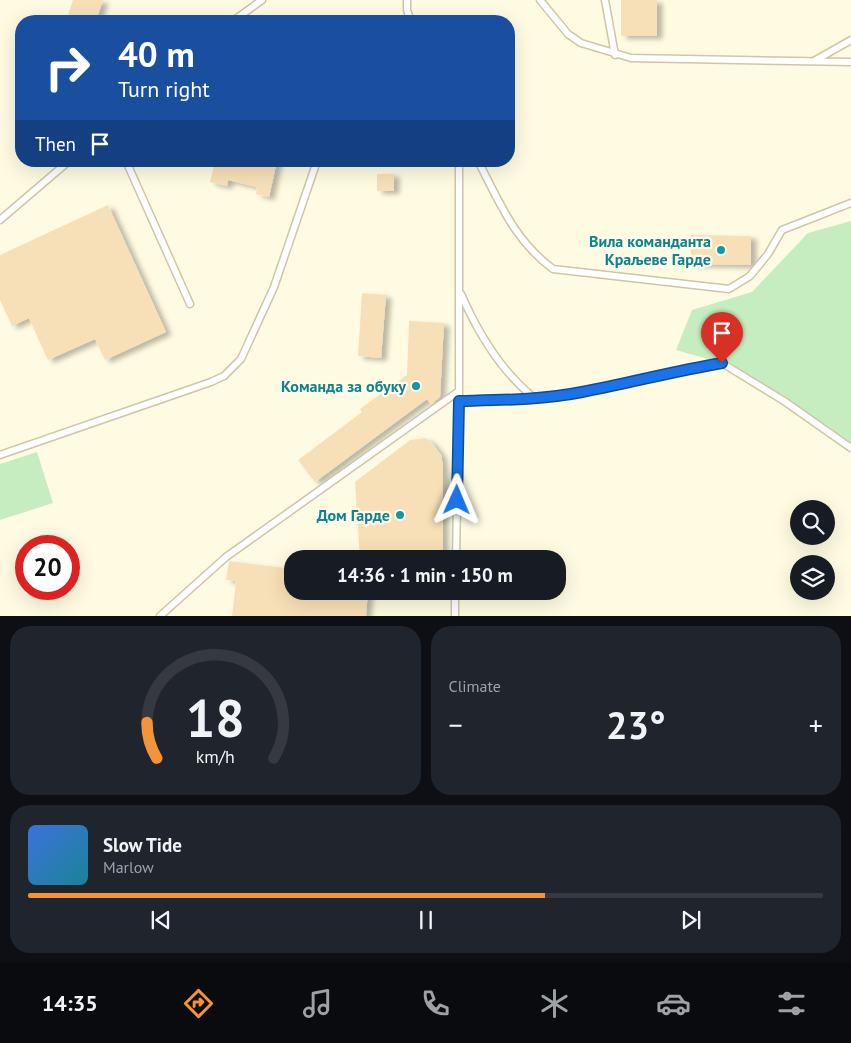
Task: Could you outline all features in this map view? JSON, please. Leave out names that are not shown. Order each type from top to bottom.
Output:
[{"type":"lane","points":[[241,15],[262,0]]},
{"type":"lane","points":[[407,0],[409,15]]},
{"type":"lane","points":[[540,0],[568,34],[581,43],[615,55],[650,60],[851,62]]},
{"type":"lane","points":[[605,0],[615,55]]},
{"type":"lane","points":[[813,62],[851,40]]},
{"type":"lane","points":[[0,220],[62,167]]},
{"type":"lane","points":[[129,167],[190,304]]},
{"type":"lane","points":[[0,455],[211,382],[234,368],[241,359],[274,287],[315,167]]},
{"type":"lane","points":[[456,550],[460,167]]},
{"type":"lane","points":[[481,167],[514,232],[535,256],[553,269],[729,289],[750,276],[768,254],[782,230],[851,203]]},
{"type":"lane","points":[[459,291],[476,329],[520,387],[533,397]]},
{"type":"lane","points":[[459,401],[580,392],[722,363],[784,401],[851,448]]},
{"type":"lane","points":[[160,616],[226,557],[459,391]]},
{"type":"lane","points":[[455,600],[455,616]]},
{"type":"green space","points":[[851,221],[851,448],[722,363],[676,350],[692,310],[752,292],[808,233]]},
{"type":"green space","points":[[37,452],[53,503],[0,520],[0,464]]},
{"type":"building","points":[[73,0],[103,0],[98,15],[68,15]]},
{"type":"building","points":[[621,0],[657,0],[657,36],[621,36]]},
{"type":"building","points":[[214,167],[276,167],[269,197],[256,194],[257,187],[228,180],[227,186],[210,182]]},
{"type":"building","points":[[377,174],[394,174],[394,191],[377,191]]},
{"type":"building","points":[[108,205],[166,332],[105,360],[95,339],[48,360],[29,318],[12,326],[0,300],[0,255]]},
{"type":"building","name":"Вила команданта Краљеве Гарде","points":[[691,235],[751,236],[751,265],[691,264]]},
{"type":"building","points":[[362,293],[386,295],[381,358],[358,356]]},
{"type":"building","name":"Команда за обуку","points":[[409,321],[444,323],[440,397],[431,404],[427,399],[315,482],[298,460],[362,412],[360,409],[407,375]]},
{"type":"building","name":"Дом Гарде","points":[[425,438],[432,443],[441,455],[443,466],[443,550],[359,550],[355,482],[410,440]]},
{"type":"building","points":[[229,561],[284,568],[284,600],[367,600],[366,616],[232,616],[236,581],[226,580]]},
{"type":"place","name":"Вила команданта Краљеве Гарде","points":[[721,250]]},
{"type":"place","name":"Команда за обуку","points":[[416,386]]},
{"type":"place","name":"Дом Гарде","points":[[400,515]]},
{"type":"route","points":[[457,500],[459,401],[511,399],[580,392],[722,363]]}]
